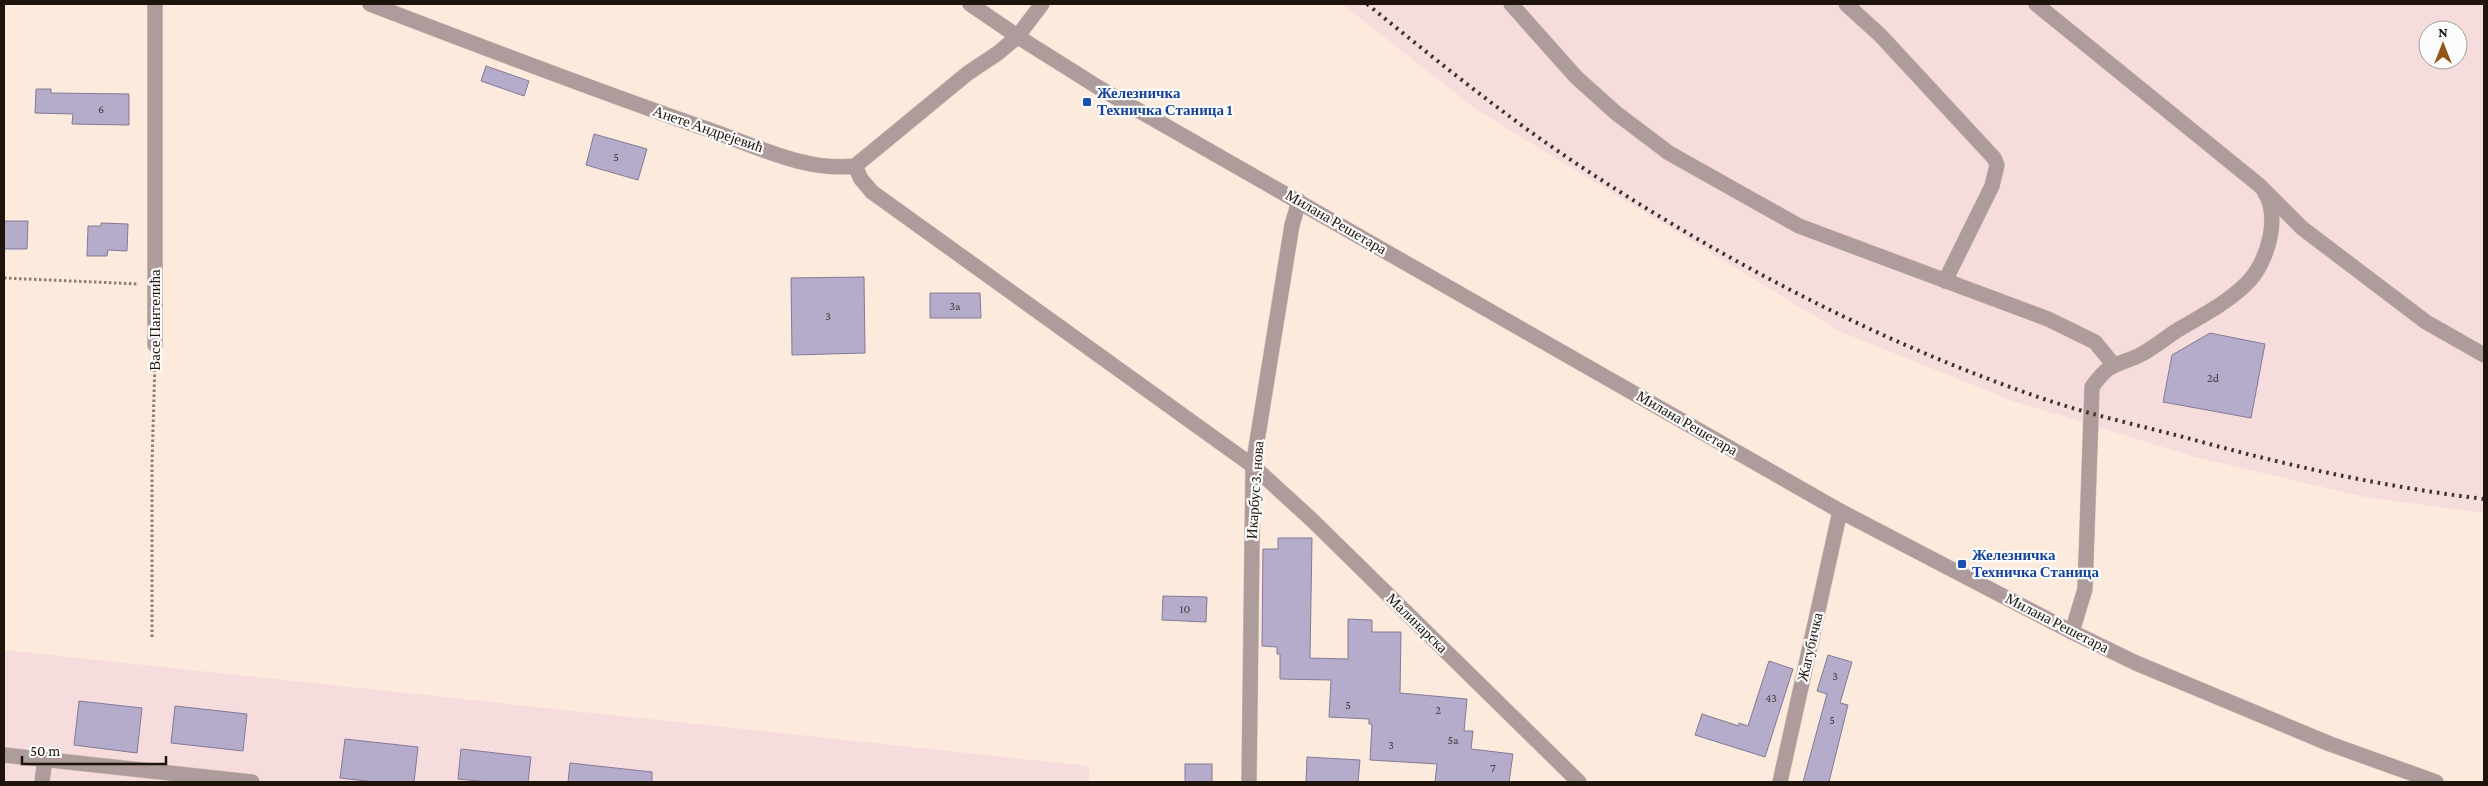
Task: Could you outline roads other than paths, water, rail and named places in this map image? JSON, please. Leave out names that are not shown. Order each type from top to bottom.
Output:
[{"type":"street","name":"Васе Пантелића","points":[[155,4],[155,345]]},
{"type":"street","name":"Анете Андрејевић","points":[[370,4],[565,79],[797,160],[836,168],[855,166]]},
{"type":"street","name":"Милана Решетара","points":[[970,4],[1017,37],[1101,89],[1840,511],[2136,664],[2330,744],[2436,782]]},
{"type":"street","points":[[855,166],[968,73],[998,54],[1017,37],[1042,4]]},
{"type":"street","points":[[1511,4],[1576,77],[1616,113],[1668,153],[1799,226],[2048,319],[2096,342],[2113,364]]},
{"type":"street","points":[[1846,4],[1881,36],[1994,158],[1996,175],[1992,186],[1945,281]]},
{"type":"street","points":[[2036,4],[2259,185],[2302,228],[2426,322],[2484,355]]},
{"type":"street","name":"Малинарска","points":[[855,166],[861,179],[872,192],[1253,466],[1312,520],[1578,782]]},
{"type":"street","points":[[2072,632],[2084,589],[2092,387],[2113,364],[2138,356],[2223,302],[2246,284],[2261,261],[2268,245],[2271,230],[2268,198],[2259,185]]},
{"type":"street","name":"Икарбус 3. нова","points":[[1250,782],[1253,466],[1292,225],[1299,201]]},
{"type":"street","name":"Жагубичка","points":[[1780,782],[1840,511]]},
{"type":"street","points":[[4,755],[252,782]]},
{"type":"street","points":[[42,782],[45,759]]},
{"type":"railway","points":[[1367,4],[1498,108],[1580,166],[1634,201],[1746,266],[1803,297],[1861,325],[1980,376],[2078,410],[2337,475],[2484,499]]},
{"type":"place","name":"Железничка Техничка Станица 1","points":[[1087,102]]},
{"type":"place","name":"Железничка Техничка Станица","points":[[1962,564]]}]
